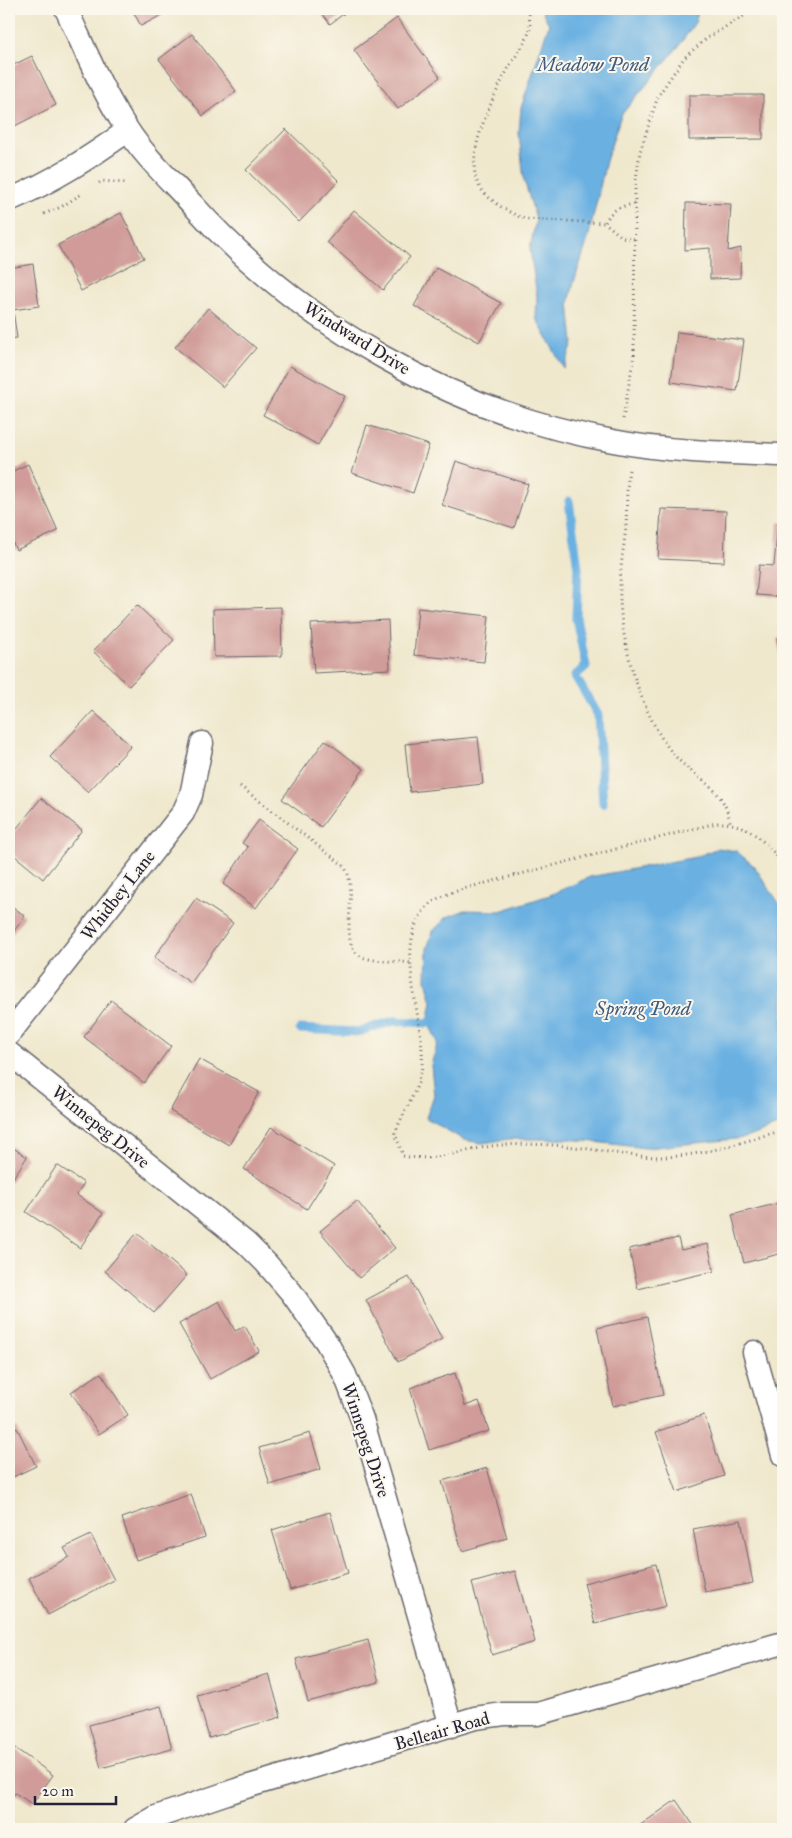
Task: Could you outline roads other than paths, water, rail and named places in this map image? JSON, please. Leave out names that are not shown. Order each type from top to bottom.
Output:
[{"type":"street","name":"Windward Drive","points":[[66,9],[111,103],[127,131],[216,231],[277,286],[359,344],[444,389],[526,420],[612,441],[688,451],[783,455]]},
{"type":"street","points":[[9,200],[38,188],[82,163],[127,131]]},
{"type":"street","name":"Whidbey Lane","points":[[9,1034],[183,813],[191,796],[202,743]]},
{"type":"street","name":"Winnepeg Drive","points":[[9,1053],[246,1244],[291,1292],[327,1343],[345,1375],[362,1419],[451,1726]]},
{"type":"street","points":[[754,1352],[783,1455]]},
{"type":"street","name":"Belleair Road","points":[[134,1829],[156,1817],[236,1790],[475,1718],[504,1714],[538,1714],[783,1643]]},
{"type":"water","name":"Meadow Pond","points":[[541,9],[698,9],[696,21],[678,47],[621,115],[606,161],[588,239],[569,303],[573,343],[564,369],[536,318],[537,296],[530,249],[536,219],[524,180],[519,133],[521,108],[549,24]]},
{"type":"water","name":"Spring Pond","points":[[718,848],[736,851],[754,866],[783,909],[783,1124],[745,1138],[646,1148],[569,1139],[509,1139],[482,1143],[464,1140],[426,1118],[434,1095],[431,1065],[438,1042],[428,1023],[432,1002],[426,980],[427,949],[433,931],[447,917],[465,910],[500,911],[550,895],[590,877],[696,857]]},
{"type":"waterway","points":[[569,501],[578,568],[576,618],[586,666],[575,676],[598,715],[603,804]]},
{"type":"waterway","points":[[300,1029],[357,1032],[394,1021],[428,1023]]}]
